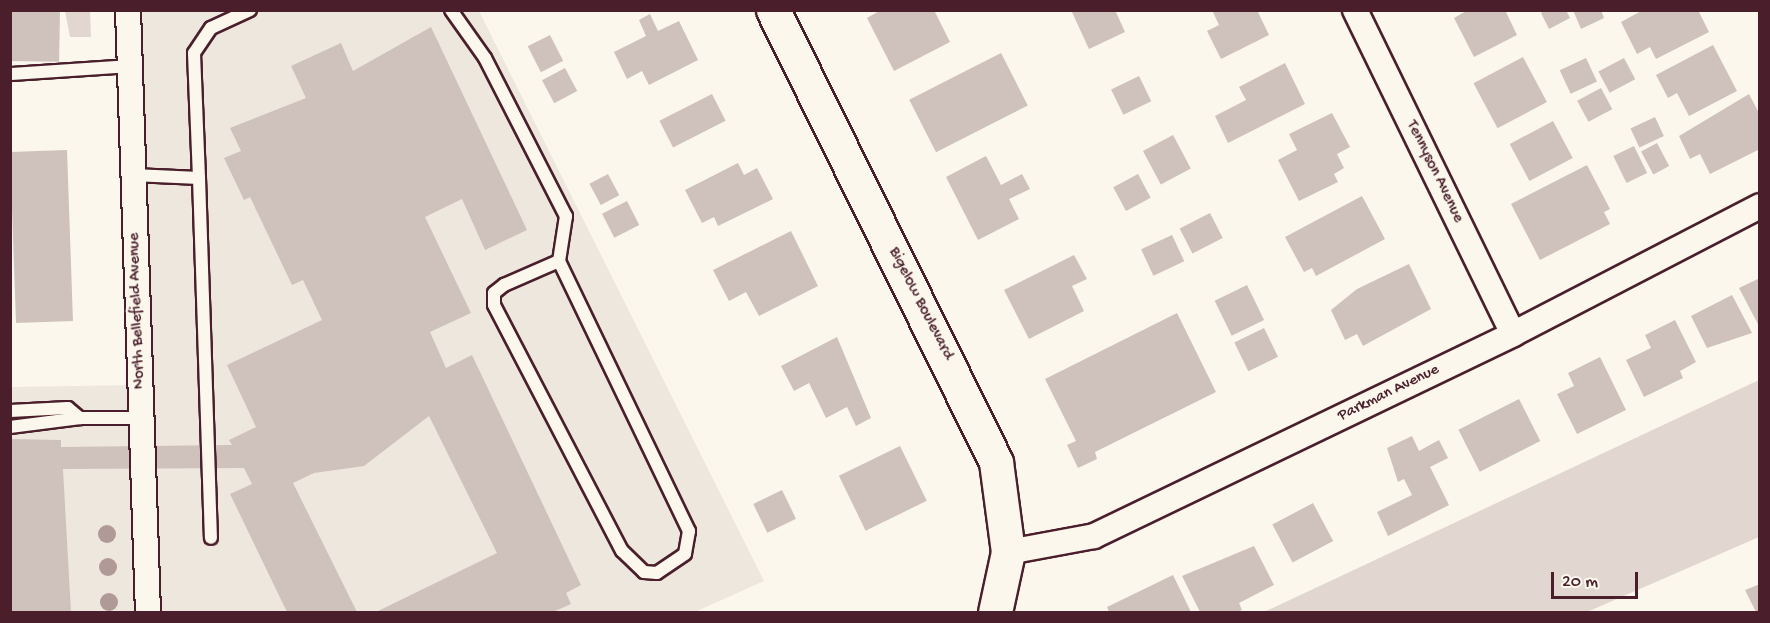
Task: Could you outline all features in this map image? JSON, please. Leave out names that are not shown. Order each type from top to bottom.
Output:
[{"type":"main road","name":"Bigelow Boulevard","points":[[773,10],[980,421],[1000,480],[1008,552],[995,612]]},
{"type":"street","name":"North Bellefield Avenue","points":[[128,10],[148,612]]},
{"type":"street","name":"Tennyson Avenue","points":[[1355,10],[1513,334]]},
{"type":"street","name":"Parkman Avenue","points":[[1008,552],[1094,536],[1513,334],[1760,206]]},
{"type":"lane","points":[[211,538],[194,53],[211,28],[250,10]]},
{"type":"lane","points":[[451,10],[485,58],[566,216],[559,261],[689,531],[685,554],[657,573],[644,572],[622,550],[494,305],[494,293],[504,285],[559,261]]},
{"type":"lane","points":[[10,74],[129,66]]},
{"type":"lane","points":[[133,175],[199,178]]},
{"type":"lane","points":[[10,411],[68,408],[80,418]]},
{"type":"lane","points":[[10,427],[80,418],[142,418]]},
{"type":"shaded area","points":[[65,11],[90,11],[91,37],[70,37]]},
{"type":"shaded area","points":[[128,11],[479,11],[764,581],[695,612],[11,612],[10,387],[139,385]]},
{"type":"shaded area","points":[[1759,380],[1759,537],[1587,612],[1264,612]]},
{"type":"building","points":[[10,10],[60,11],[59,62],[10,61]]},
{"type":"building","points":[[881,10],[934,10],[950,42],[894,71],[867,18]]},
{"type":"building","points":[[1071,10],[1115,10],[1125,32],[1089,49]]},
{"type":"building","points":[[1212,10],[1257,10],[1269,35],[1221,59],[1207,31],[1219,25]]},
{"type":"building","points":[[1468,10],[1505,10],[1517,35],[1474,57],[1454,18]]},
{"type":"building","points":[[1545,10],[1566,10],[1570,18],[1549,29],[1541,13]]},
{"type":"building","points":[[1573,10],[1601,10],[1604,18],[1581,29]]},
{"type":"building","points":[[1643,10],[1698,10],[1709,32],[1656,59],[1650,47],[1637,54],[1621,22]]},
{"type":"building","points":[[650,14],[658,31],[679,21],[698,60],[649,85],[642,71],[627,79],[614,52],[646,36],[639,20]]},
{"type":"building","points":[[431,27],[527,230],[485,250],[462,199],[425,217],[471,313],[430,332],[446,368],[472,355],[581,585],[566,593],[571,604],[553,612],[376,612],[497,553],[429,416],[364,466],[314,473],[293,483],[357,612],[287,612],[230,494],[252,484],[244,468],[63,469],[71,612],[10,612],[10,439],[61,440],[61,447],[232,445],[229,440],[256,427],[227,365],[322,320],[303,280],[292,285],[250,197],[244,200],[224,158],[241,151],[230,128],[306,98],[291,66],[341,43],[353,71]]},
{"type":"building","points":[[550,35],[563,61],[541,72],[528,46]]},
{"type":"building","points":[[1713,45],[1737,91],[1689,116],[1677,93],[1668,98],[1656,75]]},
{"type":"building","points":[[1001,53],[1028,106],[936,152],[909,100]]},
{"type":"building","points":[[1523,57],[1547,102],[1497,128],[1474,83]]},
{"type":"building","points":[[1586,58],[1597,82],[1571,94],[1560,70]]},
{"type":"building","points":[[1624,58],[1635,79],[1610,93],[1598,72]]},
{"type":"building","points":[[1285,63],[1305,104],[1228,143],[1215,116],[1246,100],[1239,87]]},
{"type":"building","points":[[565,68],[577,91],[554,103],[542,80]]},
{"type":"building","points":[[1139,76],[1151,101],[1123,115],[1111,90]]},
{"type":"building","points":[[1601,88],[1612,109],[1588,122],[1577,101]]},
{"type":"building","points":[[712,94],[726,121],[673,148],[659,121]]},
{"type":"building","points":[[1749,94],[1760,115],[1760,149],[1710,174],[1700,154],[1690,159],[1679,136]]},
{"type":"building","points":[[1332,113],[1350,147],[1337,154],[1344,168],[1334,174],[1338,182],[1299,201],[1278,160],[1297,150],[1289,134]]},
{"type":"building","points":[[1655,117],[1664,136],[1639,147],[1631,128]]},
{"type":"building","points":[[1553,121],[1573,158],[1529,181],[1510,144]]},
{"type":"building","points":[[1173,135],[1191,169],[1161,185],[1143,151]]},
{"type":"building","points":[[1657,143],[1669,166],[1653,174],[1641,151]]},
{"type":"building","points":[[1634,146],[1647,173],[1626,183],[1613,156]]},
{"type":"building","points":[[67,150],[73,321],[16,323],[10,152]]},
{"type":"building","points":[[986,156],[1001,185],[1022,174],[1030,189],[1009,199],[1019,219],[978,240],[946,177]]},
{"type":"building","points":[[738,163],[744,175],[757,168],[773,199],[718,226],[714,217],[702,223],[685,190]]},
{"type":"building","points":[[1587,165],[1610,209],[1604,212],[1610,224],[1540,260],[1511,204]]},
{"type":"building","points":[[608,174],[619,195],[601,205],[589,184]]},
{"type":"building","points":[[1138,174],[1151,198],[1126,211],[1113,187]]},
{"type":"building","points":[[1362,196],[1385,239],[1316,276],[1312,268],[1304,272],[1285,237]]},
{"type":"building","points":[[627,201],[639,225],[614,238],[602,214]]},
{"type":"building","points":[[1210,213],[1223,238],[1192,253],[1180,228]]},
{"type":"building","points":[[791,231],[818,286],[759,316],[746,292],[729,301],[713,270]]},
{"type":"building","points":[[1172,235],[1184,261],[1153,276],[1141,249]]},
{"type":"building","points":[[1074,255],[1087,279],[1072,286],[1084,311],[1029,339],[1004,290]]},
{"type":"building","points":[[1409,264],[1431,309],[1363,346],[1357,334],[1345,340],[1331,310],[1357,289]]},
{"type":"building","points":[[1760,278],[1760,328],[1739,288]]},
{"type":"building","points":[[1247,285],[1264,320],[1232,336],[1215,301]]},
{"type":"building","points":[[1732,295],[1752,333],[1707,348],[1691,316]]},
{"type":"building","points":[[1177,313],[1216,392],[1095,452],[1097,459],[1078,468],[1067,445],[1076,441],[1045,379]]},
{"type":"building","points":[[1675,320],[1696,362],[1680,371],[1683,378],[1644,397],[1626,360],[1651,348],[1645,335]]},
{"type":"building","points":[[1264,328],[1278,357],[1248,371],[1234,342]]},
{"type":"building","points":[[837,337],[871,418],[856,426],[847,407],[826,418],[809,383],[794,391],[781,366]]},
{"type":"building","points":[[1600,357],[1626,410],[1577,434],[1557,394],[1574,386],[1568,373]]},
{"type":"building","points":[[1519,399],[1540,441],[1480,472],[1458,430]]},
{"type":"building","points":[[1412,436],[1419,451],[1439,440],[1448,458],[1430,467],[1449,505],[1388,536],[1377,512],[1412,495],[1404,479],[1398,482],[1387,448]]},
{"type":"building","points":[[900,446],[927,501],[866,531],[839,476]]},
{"type":"building","points":[[782,490],[796,519],[767,533],[753,504]]},
{"type":"building","points":[[1313,503],[1333,541],[1293,563],[1272,525]]},
{"type":"building","points":[[1254,546],[1274,585],[1239,603],[1242,610],[1237,612],[1200,612],[1182,576]]},
{"type":"building","points":[[1173,575],[1191,612],[1109,612],[1107,607]]},
{"type":"building","points":[[1760,584],[1760,612],[1756,612],[1745,590]]}]
